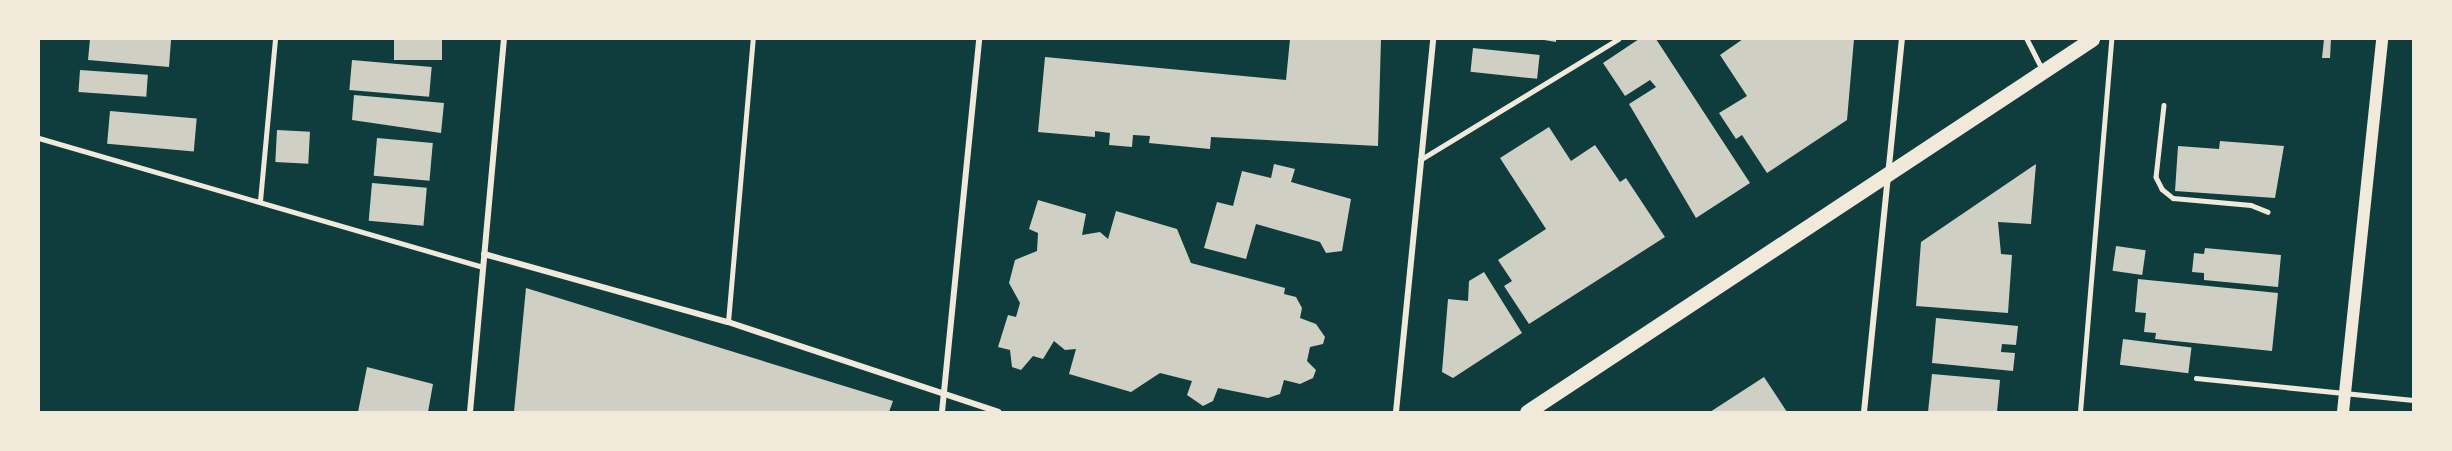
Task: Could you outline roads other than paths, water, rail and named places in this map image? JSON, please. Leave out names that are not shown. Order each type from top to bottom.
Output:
[{"type":"main road","points":[[1527,412],[2092,39]]},
{"type":"main road","points":[[2343,412],[2382,39]]},
{"type":"street","points":[[470,412],[504,39]]},
{"type":"street","points":[[942,412],[979,39]]},
{"type":"street","points":[[1396,412],[1433,39]]},
{"type":"street","points":[[1864,412],[1902,39]]},
{"type":"street","points":[[484,254],[728,322],[944,396],[998,412]]},
{"type":"lane","points":[[260,201],[275,39]]},
{"type":"lane","points":[[728,322],[753,39]]},
{"type":"lane","points":[[1420,160],[1618,39]]},
{"type":"lane","points":[[2027,39],[2043,72]]},
{"type":"lane","points":[[2080,412],[2111,39]]},
{"type":"lane","points":[[2163,105],[2156,177],[2162,189],[2173,198],[2251,205],[2268,212]]},
{"type":"lane","points":[[39,138],[483,267]]},
{"type":"lane","points":[[2196,378],[2413,400]]}]
